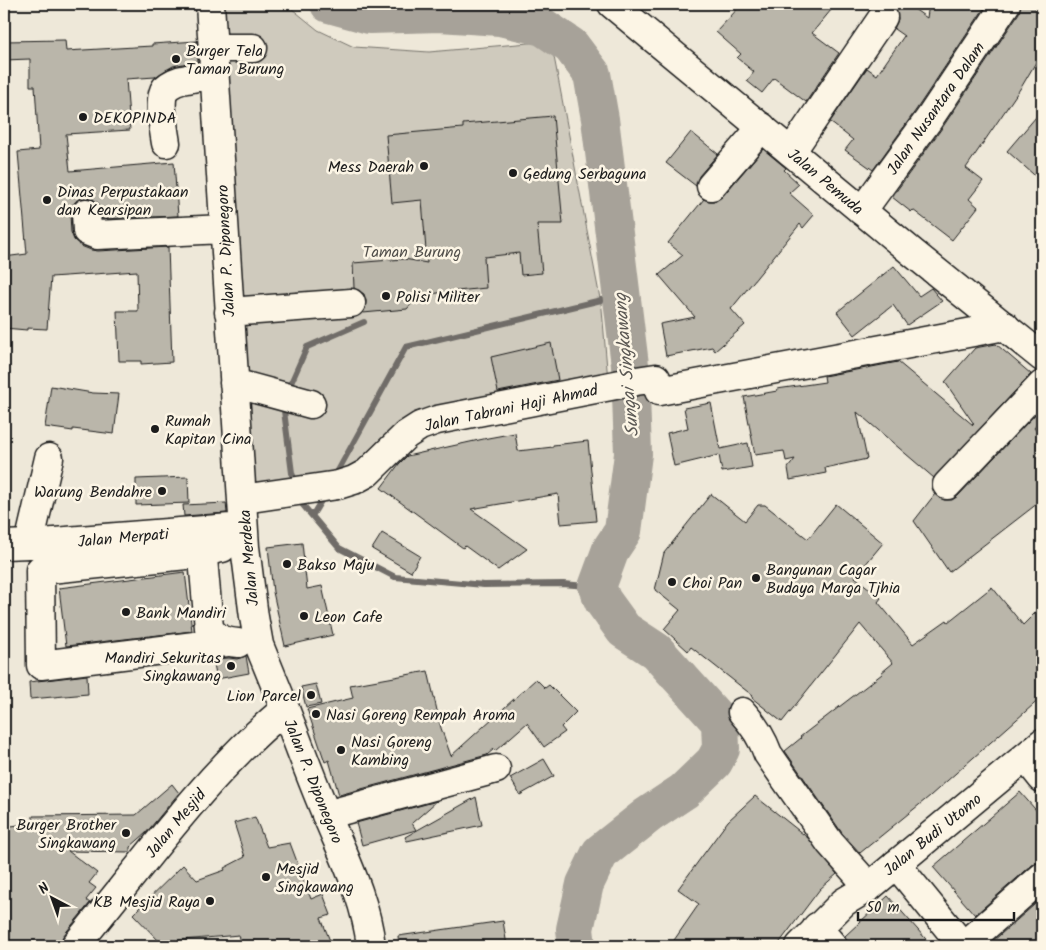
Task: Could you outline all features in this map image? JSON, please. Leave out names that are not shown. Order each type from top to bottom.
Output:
[{"type":"street","name":"Jalan P. Diponegoro","points":[[210,4],[234,383],[256,497]]},
{"type":"street","name":"Jalan Pemuda","points":[[612,4],[639,16],[762,128],[1042,357]]},
{"type":"street","name":"Jalan Nusantara Dalam","points":[[862,211],[930,119],[1006,4]]},
{"type":"street","points":[[791,152],[883,17]]},
{"type":"street","points":[[214,48],[252,48]]},
{"type":"street","points":[[166,143],[162,100],[164,89],[173,83],[186,79],[208,76],[214,78]]},
{"type":"street","points":[[711,186],[762,128]]},
{"type":"street","points":[[86,213],[86,231],[98,235],[224,230]]},
{"type":"street","points":[[229,312],[351,303]]},
{"type":"street","name":"Jalan Tabrani Haji Ahmad","points":[[256,497],[354,480],[367,474],[406,435],[420,426],[437,420],[656,378],[659,391],[1005,326]]},
{"type":"street","points":[[234,383],[311,404]]},
{"type":"street","points":[[947,485],[1042,385]]},
{"type":"street","points":[[17,545],[49,458]]},
{"type":"street","name":"Jalan Merdeka","points":[[254,616],[244,537],[256,497]]},
{"type":"street","points":[[244,537],[206,553],[40,570],[41,665],[227,642],[259,645]]},
{"type":"street","name":"Jalan Merpati","points":[[17,545],[244,537]]},
{"type":"street","points":[[206,553],[203,558],[209,628],[215,636],[227,642]]},
{"type":"street","name":"Jalan P. Diponegoro","points":[[254,616],[259,645],[326,815],[354,877],[373,940]]},
{"type":"street","name":"Jalan Mesjid","points":[[75,946],[172,824],[226,764],[258,732],[285,709]]},
{"type":"street","points":[[742,712],[754,725],[764,740],[768,754],[830,842],[869,887]]},
{"type":"street","name":"Jalan Budi Utomo","points":[[817,940],[844,902],[869,887],[896,864],[1037,759]]},
{"type":"street","points":[[326,815],[496,769]]},
{"type":"street","points":[[896,864],[963,946],[1042,877]]},
{"type":"green space","name":"Taman Burung","points":[[221,4],[286,4],[318,30],[354,47],[429,52],[551,41],[602,309],[609,393],[425,430],[343,488],[254,512]]},
{"type":"building","points":[[742,4],[836,4],[812,33],[839,53],[806,102],[774,78],[762,93],[747,81],[754,72],[737,58],[741,54],[716,32]]},
{"type":"building","points":[[900,4],[907,4],[927,18],[929,4],[987,4],[873,170],[845,150],[853,140],[830,122],[867,68],[877,75],[904,36],[894,29],[898,19],[896,9]]},
{"type":"building","points":[[1021,4],[1042,4],[1042,52],[1022,86],[966,168],[983,181],[969,199],[978,207],[952,240],[913,210],[911,212],[892,197],[942,128],[1019,13]]},
{"type":"building","points":[[65,40],[66,51],[152,46],[152,44],[197,41],[198,61],[173,66],[155,77],[126,79],[130,130],[66,134],[70,171],[174,162],[178,216],[102,219],[99,204],[93,199],[86,197],[77,200],[72,206],[70,214],[71,232],[74,240],[81,246],[91,250],[168,247],[172,362],[141,364],[141,361],[119,361],[117,311],[138,311],[137,271],[51,277],[47,329],[4,328],[4,257],[27,254],[18,152],[39,150],[35,86],[30,86],[30,59],[4,60],[4,41]]},
{"type":"building","points":[[1042,110],[1042,182],[1007,151]]},
{"type":"building","points":[[553,116],[563,224],[537,224],[542,273],[521,275],[519,253],[484,257],[486,288],[419,295],[407,309],[363,313],[366,301],[364,294],[354,288],[353,263],[404,259],[427,263],[422,200],[392,203],[386,135],[463,128],[463,124]]},
{"type":"building","points":[[691,132],[718,154],[699,176],[696,186],[666,163]]},
{"type":"building","points":[[763,149],[786,168],[784,170],[799,184],[789,193],[814,215],[803,228],[800,224],[731,309],[745,325],[715,351],[712,347],[666,356],[660,324],[695,317],[659,275],[683,255],[668,243],[704,199],[716,201],[722,197]]},
{"type":"building","points":[[894,266],[919,296],[931,288],[942,301],[907,325],[893,305],[855,335],[837,312]]},
{"type":"building","points":[[551,343],[558,380],[498,392],[491,357]]},
{"type":"building","points":[[996,344],[1031,374],[934,478],[857,412],[867,459],[825,468],[826,473],[790,480],[788,468],[795,459],[786,461],[784,451],[755,455],[744,397],[777,391],[777,389],[825,382],[824,376],[898,362],[973,425],[945,382],[975,348]]},
{"type":"building","points":[[51,386],[93,393],[119,394],[114,434],[45,427]]},
{"type":"building","points":[[711,403],[720,449],[748,443],[752,467],[722,472],[719,455],[674,466],[667,433],[688,428],[684,408]]},
{"type":"building","points":[[1042,407],[1042,419],[1034,428],[1042,438],[1042,500],[949,572],[914,521],[935,494],[944,500],[952,500],[958,496]]},
{"type":"building","points":[[515,433],[518,451],[588,441],[596,521],[561,524],[558,494],[471,509],[527,549],[498,570],[465,546],[463,548],[381,488],[407,456]]},
{"type":"building","name":"Warung Bendahre","points":[[188,477],[189,503],[136,505],[136,479]]},
{"type":"building","points":[[711,494],[745,521],[758,505],[765,505],[808,539],[836,504],[883,543],[855,577],[881,598],[878,602],[913,644],[947,620],[948,622],[992,587],[1023,625],[1042,606],[1042,697],[930,796],[860,853],[842,833],[785,751],[800,737],[882,674],[893,663],[860,624],[782,722],[752,698],[753,696],[691,647],[688,651],[664,629],[680,610],[655,590],[664,553]]},
{"type":"building","points":[[226,503],[227,513],[184,516],[183,505]]},
{"type":"building","points":[[382,533],[420,556],[411,572],[372,549]]},
{"type":"building","name":"Leon Cafe","points":[[302,543],[307,589],[322,586],[333,635],[285,646],[273,592],[268,547]]},
{"type":"building","name":"Bank Mandiri","points":[[185,572],[192,631],[66,646],[59,588]]},
{"type":"building","name":"Mandiri Sekuritas Singkawang","points":[[246,656],[249,673],[217,679],[213,659],[237,659]]},
{"type":"building","points":[[428,671],[441,728],[451,756],[536,679],[545,688],[549,685],[576,712],[561,727],[565,732],[544,747],[527,723],[495,751],[494,749],[487,755],[339,795],[329,760],[325,762],[307,709],[353,698],[350,685]]},
{"type":"building","points":[[87,675],[88,694],[30,699],[29,682]]},
{"type":"building","name":"Lion Parcel","points":[[316,684],[321,704],[306,707],[301,687]]},
{"type":"building","points":[[544,759],[554,776],[520,795],[510,778]]},
{"type":"building","points":[[172,784],[179,793],[146,833],[130,847],[130,852],[68,851],[97,873],[89,883],[96,888],[86,900],[90,903],[63,936],[60,946],[4,946],[4,827],[33,823],[33,816],[136,815]]},
{"type":"building","points":[[1020,792],[1042,817],[1042,862],[1032,865],[975,915],[933,867]]},
{"type":"building","points":[[755,796],[808,838],[837,874],[820,889],[777,946],[670,946],[699,904],[678,889],[728,821]]},
{"type":"building","points":[[476,797],[482,825],[407,841],[405,837]]},
{"type":"building","points":[[437,801],[412,823],[416,830],[362,845],[356,823]]},
{"type":"building","name":"Mesjid Singkawang","points":[[255,817],[267,847],[290,843],[311,899],[323,894],[331,915],[321,918],[332,946],[242,946],[239,935],[160,942],[133,914],[183,865],[197,880],[225,870],[224,868],[245,857],[234,823]]},
{"type":"building","points":[[888,896],[932,946],[848,946],[845,936]]},
{"type":"building","points":[[1042,898],[1042,946],[998,946],[993,941]]},
{"type":"building","points":[[503,921],[507,946],[399,946],[398,936]]},
{"type":"waterway","name":"Sungai Singkawang","points":[[329,4],[369,15],[440,13],[500,17],[543,27],[571,46],[592,74],[600,119],[630,365],[633,454],[623,531],[611,549],[597,587],[603,601],[624,630],[656,651],[720,722],[721,749],[714,762],[684,791],[648,815],[600,853],[585,884],[575,929],[577,946]]},
{"type":"waterway","points":[[334,478],[406,347],[622,295]]},
{"type":"waterway","points":[[287,392],[307,347],[364,322]]},
{"type":"waterway","points":[[283,403],[292,473],[296,484]]},
{"type":"waterway","points":[[300,496],[302,504],[339,548],[395,577],[484,585],[563,584],[597,587]]},
{"type":"waterway","points":[[312,516],[324,496]]},
{"type":"place","name":"Burger Tela Taman Burung","points":[[176,59]]},
{"type":"place","name":"DEKOPINDA","points":[[83,117]]},
{"type":"place","name":"Mess Daerah","points":[[424,166]]},
{"type":"place","name":"Gedung Serbaguna","points":[[513,173]]},
{"type":"place","name":"Dinas Perpustakaan dan Kearsipan","points":[[47,200]]},
{"type":"place","name":"Polisi Militer","points":[[386,296]]},
{"type":"place","name":"Rumah Kapitan Cina","points":[[155,429]]},
{"type":"place","name":"Warung Bendahre","points":[[162,491]]},
{"type":"place","name":"Bakso Maju","points":[[287,564]]},
{"type":"place","name":"Bangunan Cagar Budaya Marga Tjhia","points":[[756,578]]},
{"type":"place","name":"Choi Pan","points":[[672,582]]},
{"type":"place","name":"Bank Mandiri","points":[[126,612]]},
{"type":"place","name":"Leon Cafe","points":[[304,616]]},
{"type":"place","name":"Mandiri Sekuritas Singkawang","points":[[231,666]]},
{"type":"place","name":"Lion Parcel","points":[[311,695]]},
{"type":"place","name":"Nasi Goreng Rempah Aroma","points":[[316,714]]},
{"type":"place","name":"Nasi Goreng Kambing","points":[[341,750]]},
{"type":"place","name":"Burger Brother Singkawang","points":[[126,833]]},
{"type":"place","name":"Mesjid Singkawang","points":[[266,877]]},
{"type":"place","name":"KB Mesjid Raya","points":[[210,901]]}]
